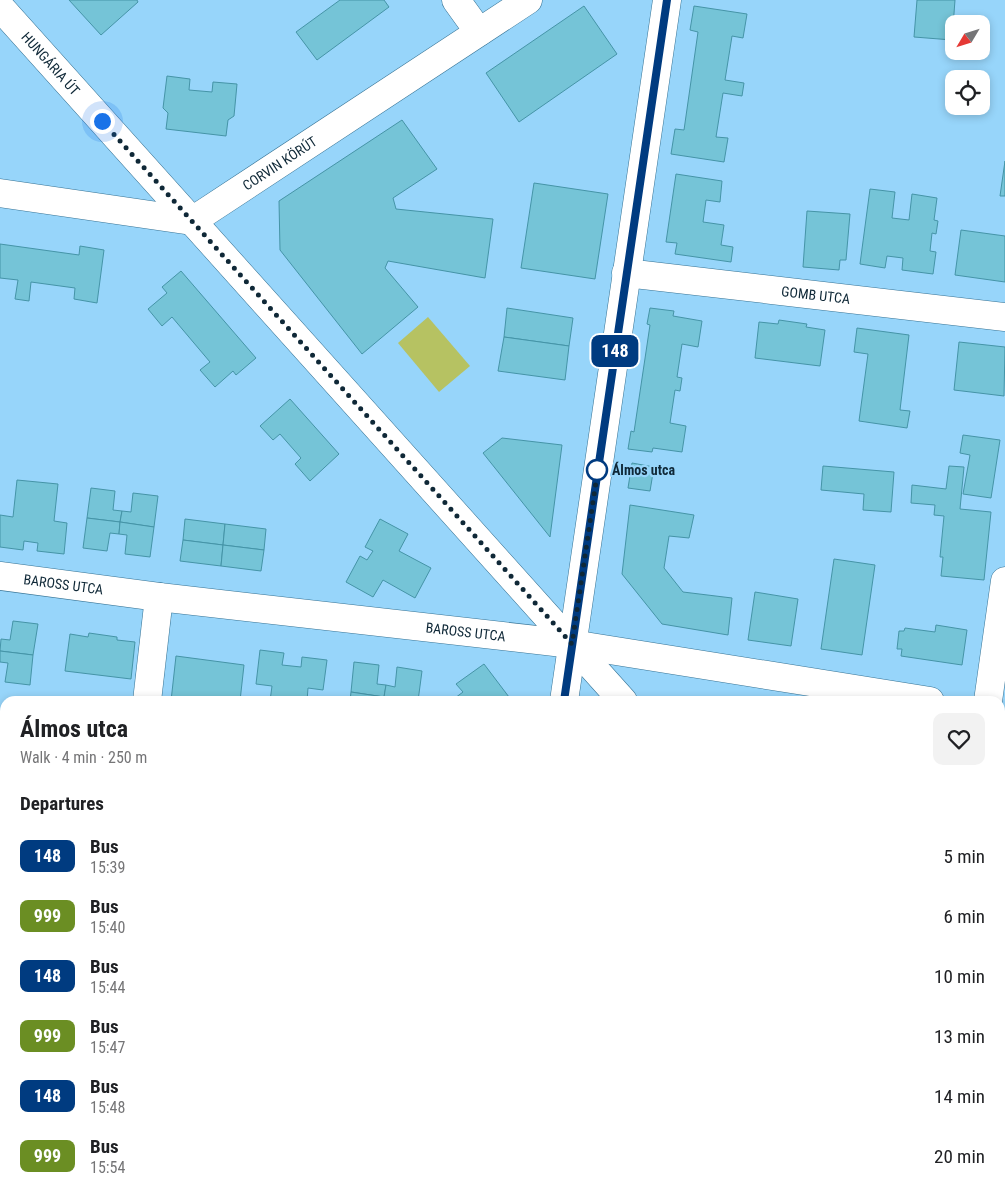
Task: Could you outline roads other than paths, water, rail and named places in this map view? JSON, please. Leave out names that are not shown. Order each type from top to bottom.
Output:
[{"type":"street","points":[[456,0],[479,32]]},
{"type":"street","name":"CORVIN KÖRÚT","points":[[192,221],[528,0]]},
{"type":"street","points":[[565,696],[667,0]]},
{"type":"street","name":"HUNGÁRIA ÚT","points":[[0,7],[619,696]]},
{"type":"street","points":[[0,193],[192,221]]},
{"type":"street","name":"GOMB UTCA","points":[[626,273],[1005,317]]},
{"type":"street","name":"BAROSS UTCA","points":[[0,576],[159,597],[572,644],[899,696]]},
{"type":"street","points":[[989,696],[1005,581]]},
{"type":"street","points":[[148,696],[159,597]]},
{"type":"place","name":"Álmos utca","points":[[597,470]]}]
